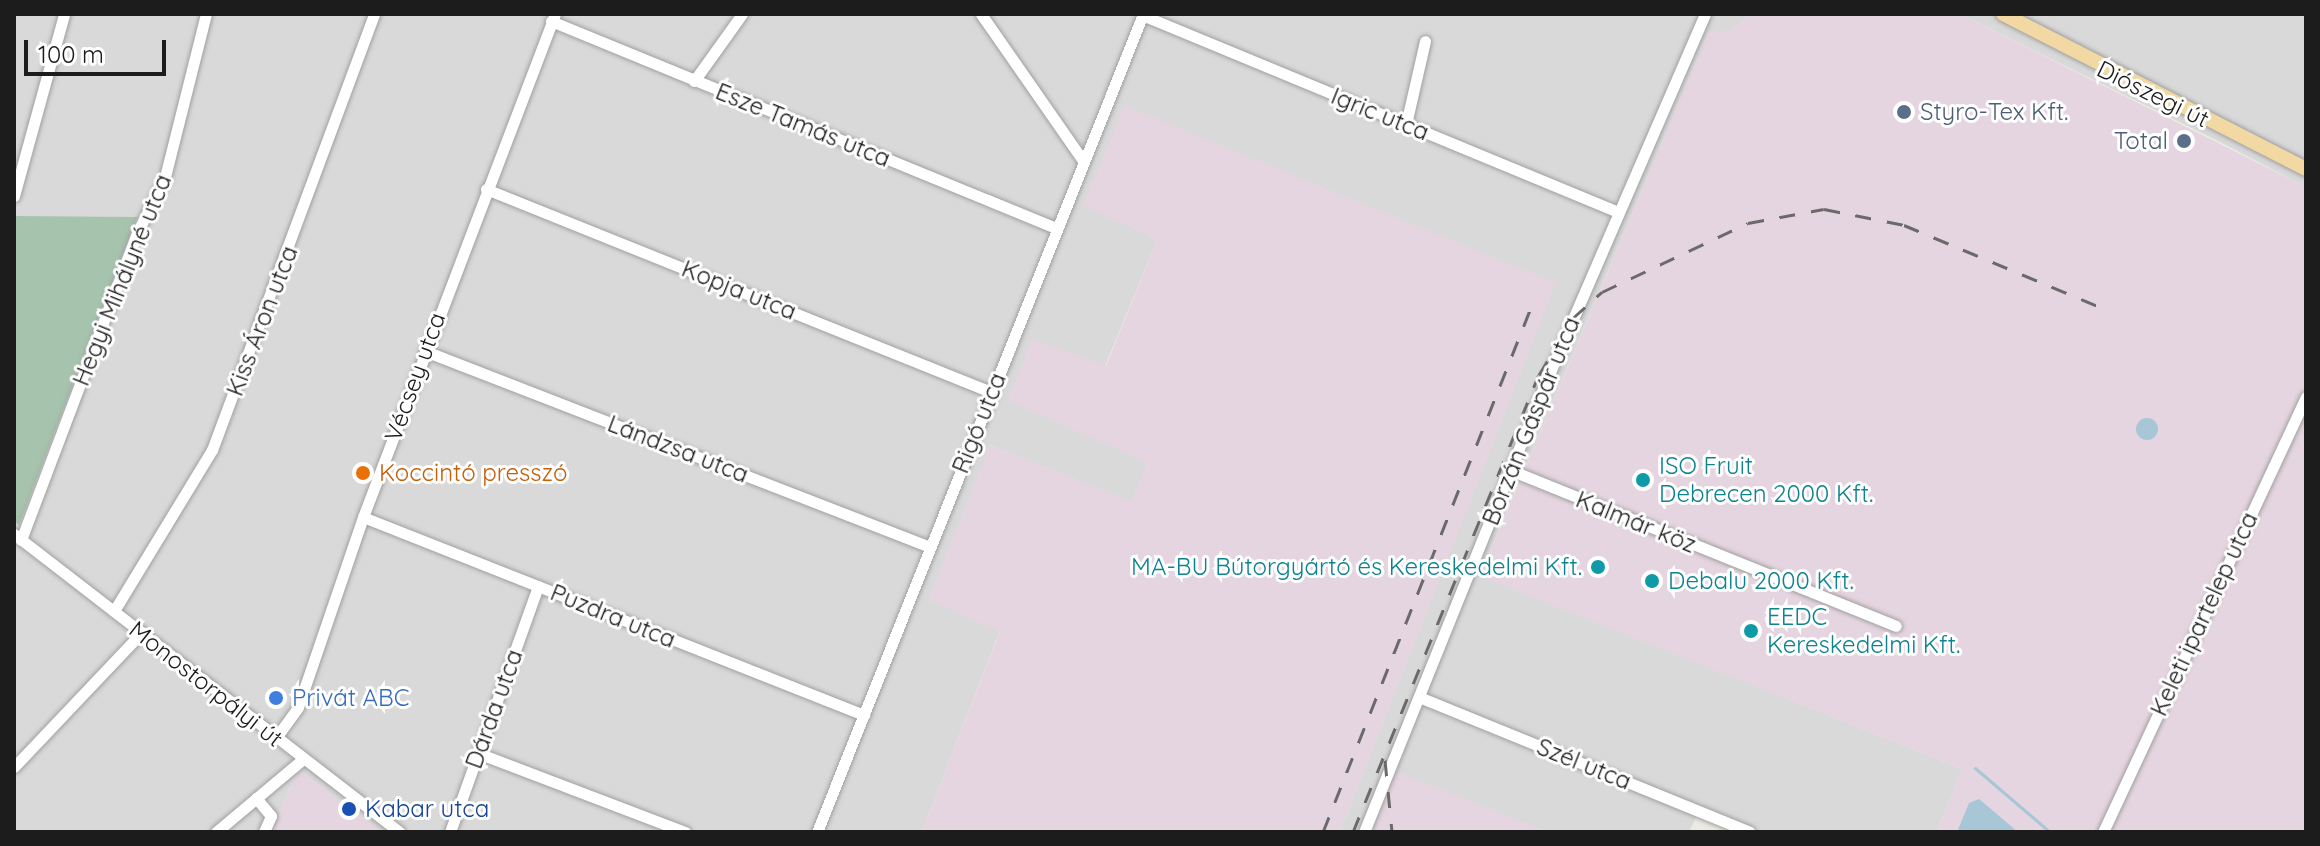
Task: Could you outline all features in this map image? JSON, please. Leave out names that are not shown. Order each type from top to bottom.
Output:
[{"type":"main road","name":"Diószegi út","points":[[2003,14],[2077,56],[2306,169]]},
{"type":"street","points":[[14,196],[64,14]]},
{"type":"street","name":"Kiss Áron utca","points":[[114,611],[212,450],[374,14]]},
{"type":"street","points":[[694,81],[742,14]]},
{"type":"street","points":[[981,14],[1083,161]]},
{"type":"street","name":"Borzán Gáspár utca","points":[[1364,832],[1510,470],[1705,14]]},
{"type":"street","name":"Hegyi Mihályné utca","points":[[18,537],[137,233],[165,177],[202,15]]},
{"type":"street","name":"Rigó utca","points":[[817,832],[1142,15]]},
{"type":"street","name":"Igric utca","points":[[1142,15],[1618,212]]},
{"type":"street","name":"Esze Tamás utca","points":[[553,18],[694,81],[1056,228]]},
{"type":"street","name":"Vécsey utca","points":[[275,739],[298,707],[363,517],[553,18]]},
{"type":"street","points":[[1406,124],[1425,41]]},
{"type":"street","name":"Kopja utca","points":[[486,189],[991,392]]},
{"type":"street","name":"Lándzsa utca","points":[[425,351],[930,547]]},
{"type":"street","name":"Keleti ipartelep utca","points":[[2103,832],[2306,397]]},
{"type":"street","name":"Kalmár köz","points":[[1510,470],[1896,626]]},
{"type":"street","name":"Puzdra utca","points":[[363,517],[864,715]]},
{"type":"street","name":"Monostorpályi út","points":[[18,537],[399,832]]},
{"type":"street","name":"Dárda utca","points":[[450,832],[538,586]]},
{"type":"street","points":[[14,767],[142,632]]},
{"type":"street","name":"Szél utca","points":[[1419,697],[1749,832]]},
{"type":"street","points":[[478,753],[685,832]]},
{"type":"street","points":[[216,832],[303,759]]},
{"type":"street","points":[[256,798],[271,816],[264,832]]},
{"type":"shaded area","points":[[14,14],[1752,14],[1729,31],[1709,31],[1480,575],[1962,769],[1937,832],[1740,832],[1697,815],[1689,832],[1547,832],[1395,772],[1371,832],[1340,832],[1555,284],[1372,210],[1084,204],[1157,240],[1105,366],[1148,463],[1132,502],[990,445],[1000,630],[922,832],[381,832],[297,769],[273,832],[14,832]]},
{"type":"shaded area","points":[[1752,14],[1960,14],[2306,187],[2306,832],[1937,832],[1962,769],[1480,576],[1709,31],[1729,31]]},
{"type":"shaded area","points":[[1960,14],[2306,14],[2306,187],[2214,139]]},
{"type":"shaded area","points":[[1125,106],[1556,283],[1340,832],[922,832],[1000,631],[928,600],[990,445],[1131,501],[1148,463],[1008,400],[1032,339],[1106,366],[1157,240],[1083,205]]},
{"type":"shaded area","points":[[297,769],[381,832],[273,832]]},
{"type":"shaded area","points":[[1395,771],[1547,832],[1371,832]]},
{"type":"green space","points":[[14,216],[137,217],[19,525],[14,521]]},
{"type":"water","points":[[2143,418],[2151,418],[2158,429],[2151,440],[2143,440],[2136,433],[2136,425]]},
{"type":"water","points":[[1979,799],[2018,832],[1957,832],[1969,803]]},
{"type":"waterway","points":[[1975,768],[2050,832]]},
{"type":"railway","points":[[1353,832],[1539,375],[1573,318],[1602,292],[1748,223],[1824,209],[1904,225],[2107,310]]},
{"type":"railway","points":[[1323,832],[1530,310]]},
{"type":"railway","points":[[1385,760],[1392,832]]},
{"type":"place","name":"Styro-Tex Kft.","points":[[1904,112]]},
{"type":"place","name":"Total","points":[[2184,141]]},
{"type":"place","name":"Koccintó presszó","points":[[363,473]]},
{"type":"place","name":"ISO Fruit Debrecen 2000 Kft.","points":[[1643,480]]},
{"type":"place","name":"MA-BU Bútorgyártó és Kereskedelmi Kft.","points":[[1598,567]]},
{"type":"place","name":"Debalu 2000 Kft.","points":[[1652,581]]},
{"type":"place","name":"EEDC Kereskedelmi Kft.","points":[[1751,631]]},
{"type":"place","name":"Privát ABC","points":[[276,698]]},
{"type":"place","name":"Kabar utca","points":[[349,809]]}]
